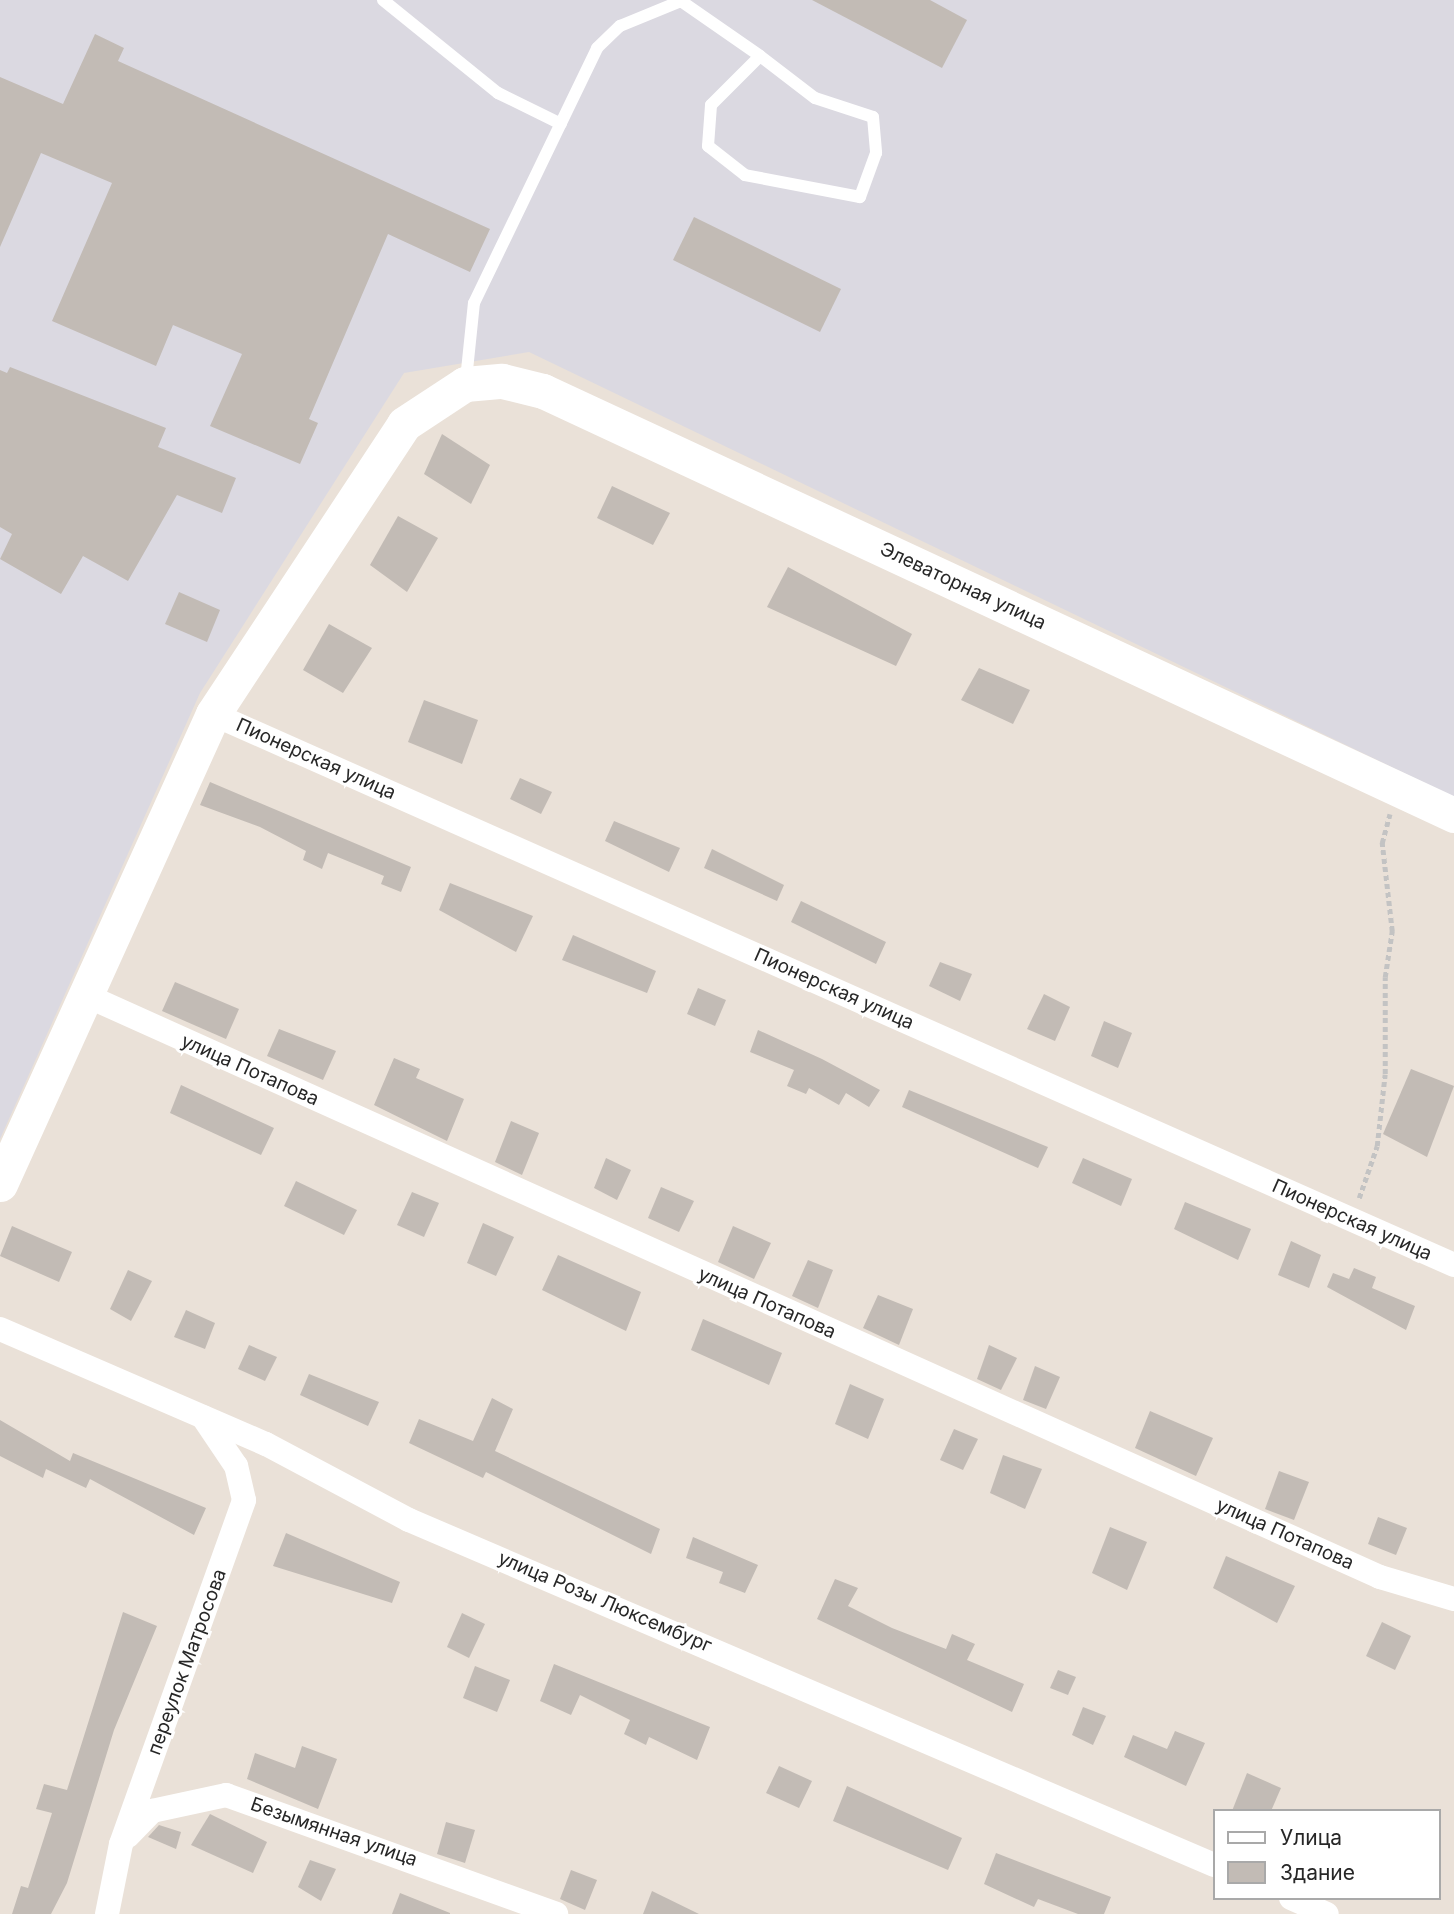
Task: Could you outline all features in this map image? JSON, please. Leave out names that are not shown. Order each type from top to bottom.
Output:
[{"type":"main road","name":"Элеваторная улица","points":[[465,384],[502,381],[543,391],[1454,815]]},
{"type":"main road","points":[[0,1184],[214,714],[404,424],[465,384]]},
{"type":"street","name":"Пионерская улица","points":[[214,714],[1454,1265]]},
{"type":"street","name":"улица Потапова","points":[[85,995],[1380,1577],[1454,1599]]},
{"type":"street","name":"улица Розы Люксембург","points":[[0,1329],[204,1417],[409,1520],[1212,1864]]},
{"type":"street","name":"переулок Матросова","points":[[107,1914],[121,1844],[244,1500],[236,1466],[204,1417]]},
{"type":"street","name":"Безымянная улица","points":[[121,1844],[152,1811],[226,1795],[556,1914]]},
{"type":"street","points":[[1296,1900],[1327,1914]]},
{"type":"lane","points":[[383,0],[498,93],[561,124]]},
{"type":"lane","points":[[465,384],[474,303],[597,48],[620,26],[681,1],[760,56],[815,99],[873,117],[876,153],[860,197],[745,175],[708,146],[711,106],[760,56]]},
{"type":"path","points":[[1351,1219],[1377,1146],[1392,931],[1382,843],[1397,789]]},
{"type":"shaded area","points":[[0,0],[1454,0],[1454,797],[529,352],[404,373],[200,693],[0,1139]]},
{"type":"building","points":[[812,0],[930,0],[967,20],[942,68]]},
{"type":"building","points":[[95,34],[124,48],[118,61],[490,229],[470,272],[388,234],[309,419],[318,423],[300,464],[210,426],[242,354],[173,325],[156,366],[52,321],[112,183],[41,153],[0,247],[0,77],[63,104]]},
{"type":"building","points":[[694,217],[841,289],[820,332],[673,260]]},
{"type":"building","points":[[10,367],[166,428],[158,447],[236,478],[222,513],[177,495],[128,581],[83,556],[61,594],[0,559],[12,534],[0,527],[0,370],[7,373]]},
{"type":"building","points":[[442,434],[490,465],[471,504],[424,474]]},
{"type":"building","points":[[612,486],[670,513],[653,545],[597,518]]},
{"type":"building","points":[[398,516],[438,538],[407,592],[370,565]]},
{"type":"building","points":[[788,567],[912,634],[896,666],[767,607]]},
{"type":"building","points":[[179,592],[220,610],[207,642],[165,624]]},
{"type":"building","points":[[329,624],[372,648],[343,693],[303,670]]},
{"type":"building","points":[[979,668],[1030,690],[1013,724],[961,700]]},
{"type":"building","points":[[424,700],[478,720],[462,764],[408,742]]},
{"type":"building","points":[[520,778],[552,792],[541,814],[510,799]]},
{"type":"building","points":[[210,782],[411,867],[401,892],[381,884],[384,876],[328,853],[322,869],[303,860],[306,851],[260,827],[200,805]]},
{"type":"building","points":[[614,821],[680,848],[669,872],[605,841]]},
{"type":"building","points":[[712,849],[784,885],[777,901],[704,868]]},
{"type":"building","points":[[450,883],[533,916],[516,952],[439,910]]},
{"type":"building","points":[[801,901],[886,942],[876,964],[791,922]]},
{"type":"building","points":[[573,935],[656,971],[647,993],[562,960]]},
{"type":"building","points":[[940,962],[972,974],[960,1001],[929,986]]},
{"type":"building","points":[[175,982],[239,1009],[226,1039],[162,1011]]},
{"type":"building","points":[[698,988],[726,1000],[715,1026],[687,1014]]},
{"type":"building","points":[[1044,994],[1070,1007],[1055,1041],[1027,1029]]},
{"type":"building","points":[[1104,1021],[1132,1033],[1118,1068],[1091,1056]]},
{"type":"building","points":[[279,1029],[336,1051],[323,1080],[267,1056]]},
{"type":"building","points":[[758,1030],[822,1059],[880,1090],[869,1107],[846,1093],[839,1105],[809,1088],[806,1094],[787,1086],[794,1070],[750,1052]]},
{"type":"building","points":[[394,1058],[420,1069],[416,1078],[464,1099],[447,1141],[374,1105]]},
{"type":"building","points":[[1411,1069],[1454,1086],[1427,1157],[1383,1134]]},
{"type":"building","points":[[181,1085],[274,1128],[261,1155],[170,1113]]},
{"type":"building","points":[[909,1090],[1048,1147],[1038,1168],[902,1107]]},
{"type":"building","points":[[511,1121],[539,1133],[522,1175],[495,1162]]},
{"type":"building","points":[[606,1158],[631,1170],[617,1200],[594,1188]]},
{"type":"building","points":[[1083,1158],[1132,1179],[1121,1206],[1072,1183]]},
{"type":"building","points":[[296,1181],[357,1210],[344,1235],[284,1206]]},
{"type":"building","points":[[661,1187],[694,1201],[679,1232],[648,1218]]},
{"type":"building","points":[[412,1192],[439,1203],[424,1237],[397,1225]]},
{"type":"building","points":[[1185,1202],[1251,1229],[1238,1260],[1174,1229]]},
{"type":"building","points":[[483,1223],[514,1237],[496,1276],[467,1263]]},
{"type":"building","points":[[12,1226],[72,1252],[59,1282],[0,1256]]},
{"type":"building","points":[[733,1226],[771,1243],[754,1279],[718,1262]]},
{"type":"building","points":[[1291,1241],[1321,1255],[1309,1288],[1278,1275]]},
{"type":"building","points":[[558,1255],[641,1292],[626,1331],[542,1290]]},
{"type":"building","points":[[808,1260],[833,1270],[818,1308],[792,1296]]},
{"type":"building","points":[[1354,1268],[1376,1277],[1372,1288],[1415,1306],[1406,1330],[1327,1287],[1333,1273],[1349,1279]]},
{"type":"building","points":[[128,1270],[152,1281],[131,1321],[110,1309]]},
{"type":"building","points":[[878,1295],[913,1309],[899,1345],[863,1328]]},
{"type":"building","points":[[186,1310],[215,1323],[205,1349],[174,1337]]},
{"type":"building","points":[[703,1319],[782,1353],[769,1385],[691,1350]]},
{"type":"building","points":[[249,1345],[277,1357],[265,1381],[238,1369]]},
{"type":"building","points":[[989,1345],[1017,1358],[1001,1390],[977,1379]]},
{"type":"building","points":[[1035,1366],[1060,1377],[1046,1409],[1023,1400]]},
{"type":"building","points":[[309,1374],[379,1402],[368,1426],[300,1395]]},
{"type":"building","points":[[850,1384],[884,1399],[868,1439],[835,1424]]},
{"type":"building","points":[[492,1398],[513,1409],[495,1451],[660,1529],[651,1554],[486,1472],[483,1478],[409,1443],[419,1419],[473,1441]]},
{"type":"building","points":[[1150,1411],[1213,1438],[1196,1476],[1135,1448]]},
{"type":"building","points":[[0,1420],[70,1461],[73,1453],[206,1508],[194,1535],[90,1479],[86,1488],[46,1469],[43,1478],[0,1456]]},
{"type":"building","points":[[954,1429],[978,1439],[963,1470],[940,1460]]},
{"type":"building","points":[[1003,1455],[1042,1469],[1025,1509],[990,1493]]},
{"type":"building","points":[[1279,1471],[1309,1482],[1294,1520],[1265,1509]]},
{"type":"building","points":[[1378,1517],[1407,1528],[1396,1555],[1368,1544]]},
{"type":"building","points":[[1110,1527],[1147,1542],[1127,1590],[1092,1573]]},
{"type":"building","points":[[286,1533],[400,1582],[392,1603],[273,1566]]},
{"type":"building","points":[[693,1537],[758,1565],[745,1593],[719,1583],[723,1572],[686,1558]]},
{"type":"building","points":[[1226,1556],[1295,1586],[1277,1623],[1213,1588]]},
{"type":"building","points":[[835,1579],[858,1588],[848,1606],[892,1628],[946,1649],[952,1634],[975,1644],[967,1660],[1024,1684],[1012,1712],[817,1619]]},
{"type":"building","points":[[123,1612],[157,1626],[114,1730],[67,1883],[51,1914],[12,1914],[21,1886],[28,1888],[52,1813],[36,1809],[44,1784],[67,1790]]},
{"type":"building","points":[[462,1613],[485,1624],[469,1658],[447,1647]]},
{"type":"building","points":[[1382,1622],[1411,1636],[1395,1670],[1366,1656]]},
{"type":"building","points":[[554,1664],[710,1727],[697,1760],[649,1737],[646,1745],[624,1734],[630,1720],[580,1695],[571,1715],[540,1701]]},
{"type":"building","points":[[475,1666],[510,1680],[497,1712],[463,1698]]},
{"type":"building","points":[[1058,1670],[1076,1677],[1068,1695],[1050,1688]]},
{"type":"building","points":[[1083,1707],[1106,1716],[1093,1745],[1072,1735]]},
{"type":"building","points":[[1175,1731],[1205,1743],[1186,1786],[1124,1757],[1133,1735],[1167,1749]]},
{"type":"building","points":[[302,1746],[337,1759],[318,1809],[247,1779],[255,1753],[295,1768]]},
{"type":"building","points":[[779,1766],[812,1781],[799,1808],[766,1793]]},
{"type":"building","points":[[1247,1773],[1281,1788],[1272,1809],[1233,1809]]},
{"type":"building","points":[[847,1786],[962,1838],[948,1870],[833,1821]]},
{"type":"building","points":[[210,1814],[267,1842],[253,1873],[191,1845]]},
{"type":"building","points":[[446,1822],[475,1830],[465,1863],[437,1854]]},
{"type":"building","points":[[159,1825],[181,1832],[176,1849],[148,1837]]},
{"type":"building","points":[[996,1853],[1111,1897],[1104,1914],[1078,1914],[1038,1899],[1034,1907],[984,1884]]},
{"type":"building","points":[[310,1860],[336,1869],[321,1901],[298,1887]]},
{"type":"building","points":[[571,1870],[597,1880],[585,1910],[560,1899]]},
{"type":"building","points":[[652,1891],[699,1914],[643,1914]]},
{"type":"building","points":[[400,1893],[450,1913],[450,1914],[392,1914]]}]
